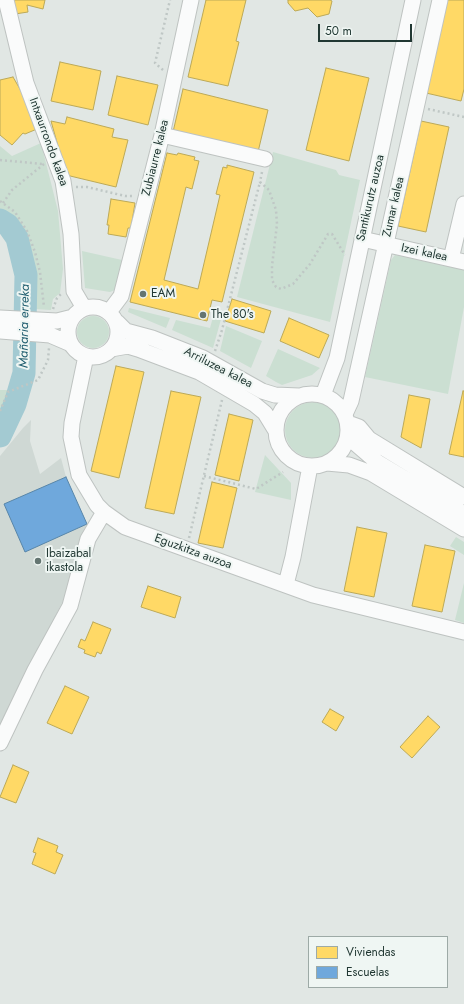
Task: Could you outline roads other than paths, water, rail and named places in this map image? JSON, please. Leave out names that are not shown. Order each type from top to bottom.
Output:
[{"type":"street","name":"Intxaurrondo kalea","points":[[6,0],[26,83],[51,164],[67,197],[71,234],[74,291],[78,313]]},
{"type":"street","name":"Zubiaurre kalea","points":[[113,317],[121,296],[162,135],[191,0]]},
{"type":"street","name":"Santikurutz auzoa","points":[[323,395],[337,358],[356,262],[413,0]]},
{"type":"street","name":"Zumar kalea","points":[[347,424],[385,244],[440,0]]},
{"type":"street","points":[[162,135],[265,159]]},
{"type":"street","points":[[458,260],[464,204]]},
{"type":"street","name":"Izei kalea","points":[[362,239],[458,260]]},
{"type":"street","name":"Arriluzea kalea","points":[[0,331],[43,324],[97,307],[113,317],[126,331],[152,338],[203,358],[262,391],[275,395],[299,396]]},
{"type":"street","points":[[71,344],[68,330],[78,313]]},
{"type":"street","points":[[111,349],[118,337],[113,317]]},
{"type":"street","name":"Arriluzea kalea","points":[[0,318],[43,324],[86,356],[100,356],[111,349],[128,346],[199,372],[254,404],[265,413],[276,431]]},
{"type":"street","points":[[0,743],[35,670],[70,606],[88,539],[104,512],[97,505],[79,475],[71,437],[72,423],[86,356]]},
{"type":"street","points":[[464,514],[377,462],[347,424],[339,406],[323,395],[311,394],[299,396],[284,406],[276,422],[276,431],[279,446],[289,458],[295,462],[310,466],[327,463],[349,465],[370,472],[464,529]]},
{"type":"street","points":[[327,463],[340,452],[347,424]]},
{"type":"street","points":[[347,424],[359,427],[369,439],[464,497]]},
{"type":"street","points":[[286,584],[293,557],[310,466]]},
{"type":"street","name":"Eguzkitza auzoa","points":[[104,512],[125,527],[314,595],[464,632]]},
{"type":"waterway","name":"Mañaria erreka","points":[[0,220],[8,225],[17,238],[26,275],[24,373],[15,404],[0,436]]},
{"type":"place","name":"EAM","points":[[143,294]]},
{"type":"place","name":"The 80's","points":[[203,315]]},
{"type":"place","name":"Ibaizabal ikastola","points":[[38,561]]}]
